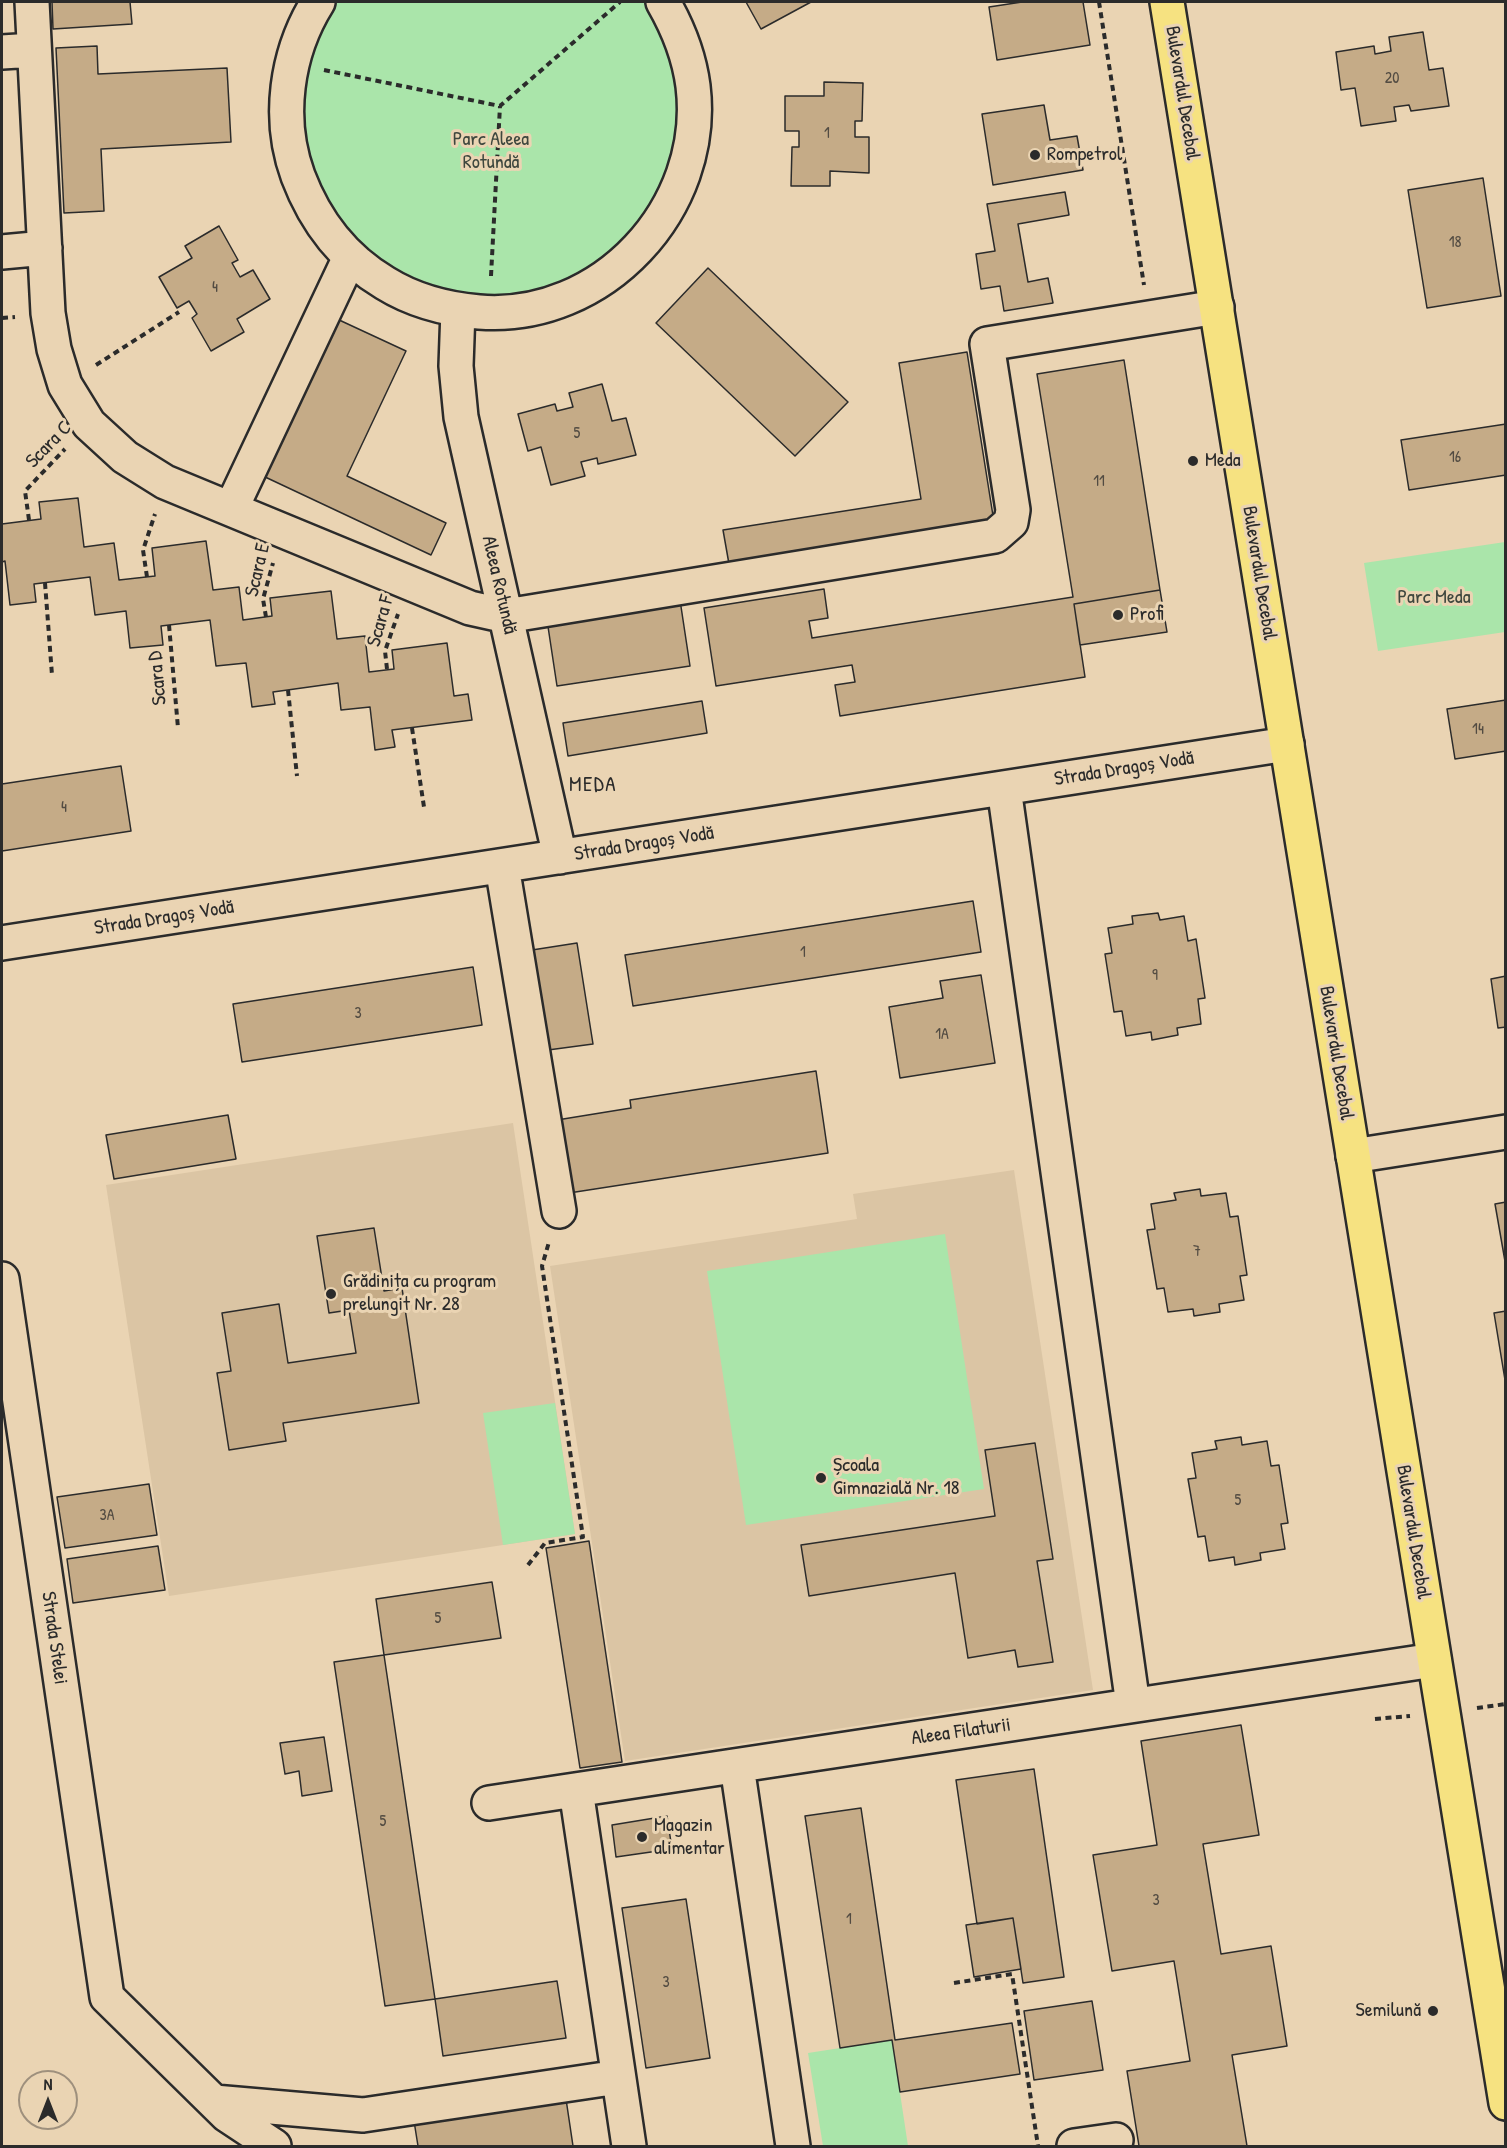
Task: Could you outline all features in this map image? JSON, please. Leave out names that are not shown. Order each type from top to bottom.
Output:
[{"type":"main road","name":"Bulevardul Decebal","points":[[1167,2],[1506,2103]]},
{"type":"street","points":[[32,2],[48,313],[65,385],[89,424],[125,457],[165,482],[470,608],[506,616],[995,536],[1011,522],[1014,510],[987,344],[1217,307]]},
{"type":"street","points":[[318,2],[301,33],[291,64],[286,99],[287,133],[294,165],[306,197],[323,226],[350,257],[370,274],[399,292],[430,304],[473,311],[530,310],[562,300],[593,286],[620,267],[645,243],[665,216],[687,163],[694,120],[693,87],[687,54],[663,2]]},
{"type":"street","points":[[2,52],[34,50]]},
{"type":"street","points":[[2,252],[45,248]]},
{"type":"street","points":[[231,509],[350,257]]},
{"type":"street","name":"Aleea Rotundă","points":[[473,311],[456,366],[461,417],[560,857]]},
{"type":"street","name":"Strada Dragoș Vodă","points":[[2,943],[1287,744]]},
{"type":"street","points":[[1004,788],[1133,1705]]},
{"type":"street","points":[[502,866],[559,1211]]},
{"type":"street","points":[[1353,1156],[1506,1132]]},
{"type":"street","name":"Strada Stelei","points":[[2,1279],[107,1997],[214,2102]]},
{"type":"street","name":"Aleea Filaturii","points":[[489,1803],[1434,1660]]},
{"type":"street","points":[[737,1766],[793,2146]]},
{"type":"street","points":[[576,1790],[629,2146]]},
{"type":"street","points":[[214,2102],[363,2115],[618,2077]]},
{"type":"street","points":[[214,2102],[227,2115],[274,2146]]},
{"type":"street","points":[[1074,2146],[1116,2140]]},
{"type":"path","points":[[473,311],[500,106],[620,2]]},
{"type":"path","points":[[1099,2],[1149,318]]},
{"type":"path","points":[[291,64],[500,106]]},
{"type":"path","points":[[65,385],[179,312]]},
{"type":"path","name":"Scara C","points":[[30,520],[26,490],[89,424]]},
{"type":"path","points":[[147,578],[143,550],[165,482]]},
{"type":"path","name":"Scara E","points":[[266,617],[263,599],[283,530]]},
{"type":"path","name":"Scara F","points":[[387,669],[385,651],[408,582]]},
{"type":"path","points":[[45,583],[52,675]]},
{"type":"path","name":"Scara D","points":[[169,625],[178,728]]},
{"type":"path","points":[[288,690],[297,776]]},
{"type":"path","points":[[412,728],[424,807]]},
{"type":"path","points":[[528,1565],[545,1543],[584,1537],[542,1266],[559,1211]]},
{"type":"path","points":[[1473,1708],[1506,1704]]},
{"type":"path","points":[[1375,1719],[1412,1715]]},
{"type":"path","points":[[954,1983],[1012,1974],[1038,2146]]},
{"type":"shaded area","name":"Grădinița cu program prelungit Nr. 28","points":[[513,1123],[575,1534],[169,1596],[106,1185]]},
{"type":"shaded area","name":"Școala Gimnazială Nr. 18","points":[[1014,1170],[1093,1690],[625,1761],[550,1266],[857,1219],[853,1194]]},
{"type":"green space","name":"Parc Aleea Rotundă","points":[[331,2],[650,2],[676,57],[679,151],[637,236],[559,290],[464,301],[376,266],[316,192],[297,99],[326,9]]},
{"type":"green space","name":"Parc Meda","points":[[1505,542],[1505,632],[1378,651],[1364,563]]},
{"type":"green space","points":[[945,1234],[984,1489],[746,1525],[707,1271]]},
{"type":"green space","points":[[555,1403],[575,1534],[503,1545],[483,1413]]},
{"type":"green space","points":[[892,2040],[908,2146],[823,2146],[808,2053]]},
{"type":"building","points":[[52,2],[130,2],[132,24],[53,29]]},
{"type":"building","points":[[746,2],[811,2],[761,29]]},
{"type":"building","points":[[1022,2],[1083,2],[1090,45],[997,60],[989,7]]},
{"type":"building","points":[[1423,32],[1429,70],[1443,68],[1449,106],[1411,111],[1409,105],[1394,107],[1396,121],[1361,126],[1355,88],[1341,90],[1336,52],[1374,46],[1375,54],[1391,51],[1389,37]]},
{"type":"building","points":[[97,46],[98,74],[227,68],[231,142],[101,149],[104,211],[64,213],[56,48]]},
{"type":"building","points":[[824,82],[863,83],[862,121],[855,121],[855,137],[869,137],[869,173],[830,171],[830,186],[791,186],[792,147],[799,147],[799,131],[785,131],[785,96],[824,96]]},
{"type":"building","name":"Rompetrol","points":[[1044,105],[1050,140],[1077,136],[1083,170],[993,185],[982,114]]},
{"type":"building","points":[[1483,178],[1501,296],[1427,308],[1408,190]]},
{"type":"building","points":[[1065,192],[1069,215],[1018,224],[1028,282],[1048,278],[1053,303],[1004,311],[1000,286],[981,289],[976,254],[995,251],[987,204]]},
{"type":"building","points":[[219,226],[238,260],[232,263],[240,277],[253,270],[270,299],[237,319],[244,332],[211,351],[192,318],[197,314],[189,301],[177,308],[159,277],[192,258],[185,246]]},
{"type":"building","points":[[708,268],[848,402],[795,456],[656,323]]},
{"type":"building","points":[[337,319],[406,351],[347,476],[446,523],[431,555],[263,476]]},
{"type":"building","points":[[967,352],[994,522],[729,564],[723,530],[921,499],[899,363]]},
{"type":"building","points":[[1124,360],[1160,590],[1074,604],[1085,677],[840,716],[835,685],[855,682],[852,665],[716,686],[704,608],[824,589],[828,618],[809,621],[812,638],[1073,597],[1037,374]]},
{"type":"building","points":[[602,384],[612,421],[626,418],[636,455],[598,464],[597,458],[581,462],[585,476],[551,485],[541,447],[528,451],[518,414],[555,404],[557,411],[573,407],[569,393]]},
{"type":"building","points":[[1506,424],[1506,475],[1409,490],[1401,440]]},
{"type":"building","points":[[78,498],[84,547],[114,543],[119,580],[155,576],[152,548],[206,541],[213,590],[239,587],[243,620],[272,616],[270,598],[331,591],[337,639],[365,636],[369,672],[394,669],[392,650],[447,643],[454,696],[468,694],[472,720],[392,730],[395,747],[375,750],[370,707],[341,710],[338,683],[273,692],[275,704],[252,707],[246,663],[216,666],[210,620],[161,626],[163,645],[130,648],[126,611],[95,615],[90,577],[34,584],[36,602],[10,605],[5,561],[2,562],[2,524],[41,519],[39,502]]},
{"type":"building","points":[[1160,590],[1167,632],[1080,645],[1074,604]]},
{"type":"building","points":[[680,600],[690,666],[557,686],[547,620]]},
{"type":"building","points":[[1506,700],[1506,751],[1455,759],[1447,709]]},
{"type":"building","points":[[702,701],[707,733],[568,756],[563,723]]},
{"type":"building","points":[[121,766],[131,831],[2,851],[2,784]]},
{"type":"building","points":[[973,901],[981,952],[633,1006],[625,955]]},
{"type":"building","points":[[1158,913],[1160,920],[1184,916],[1188,941],[1196,939],[1205,998],[1198,999],[1201,1024],[1177,1028],[1178,1035],[1152,1040],[1151,1032],[1126,1036],[1122,1011],[1114,1012],[1105,954],[1112,953],[1108,928],[1133,924],[1132,916]]},
{"type":"building","points":[[577,943],[593,1044],[548,1050],[532,950]]},
{"type":"building","points":[[473,967],[482,1025],[242,1062],[233,1004]]},
{"type":"building","points":[[981,975],[995,1063],[900,1078],[889,1007],[943,998],[940,981]]},
{"type":"building","points":[[1506,976],[1506,1027],[1498,1028],[1491,979]]},
{"type":"building","points":[[816,1071],[828,1153],[569,1193],[557,1120],[631,1108],[630,1100]]},
{"type":"building","points":[[228,1115],[236,1159],[114,1179],[106,1135]]},
{"type":"building","points":[[1200,1189],[1201,1196],[1226,1193],[1230,1217],[1238,1216],[1247,1275],[1240,1276],[1244,1300],[1219,1304],[1220,1312],[1194,1316],[1193,1309],[1168,1312],[1164,1288],[1157,1289],[1147,1230],[1155,1229],[1151,1204],[1176,1200],[1174,1193]]},
{"type":"building","points":[[1506,1202],[1506,1267],[1495,1204]]},
{"type":"building","points":[[374,1228],[384,1291],[402,1288],[419,1403],[283,1423],[286,1441],[229,1450],[217,1373],[231,1371],[222,1313],[279,1304],[288,1363],[356,1353],[349,1310],[329,1313],[317,1236]]},
{"type":"building","points":[[1506,1311],[1506,1386],[1494,1313]]},
{"type":"building","points":[[1241,1437],[1242,1445],[1267,1441],[1271,1466],[1279,1465],[1288,1523],[1281,1524],[1285,1549],[1260,1553],[1261,1560],[1235,1565],[1234,1557],[1209,1561],[1205,1536],[1198,1537],[1188,1479],[1196,1478],[1192,1453],[1217,1449],[1215,1441]]},
{"type":"building","points":[[1035,1443],[1053,1559],[1037,1561],[1053,1662],[1018,1667],[1015,1650],[968,1658],[955,1573],[809,1596],[801,1545],[995,1516],[985,1450]]},
{"type":"building","points":[[149,1484],[157,1535],[65,1548],[57,1497]]},
{"type":"building","points":[[589,1541],[622,1762],[580,1768],[546,1548]]},
{"type":"building","points":[[158,1546],[165,1590],[73,1603],[67,1559]]},
{"type":"building","points":[[492,1582],[501,1638],[384,1655],[376,1599]]},
{"type":"building","points":[[384,1655],[435,1999],[385,2006],[334,1662]]},
{"type":"building","points":[[1241,1725],[1259,1835],[1203,1844],[1221,1954],[1271,1946],[1287,2046],[1232,2055],[1247,2146],[1139,2146],[1127,2071],[1190,2061],[1174,1961],[1112,1971],[1093,1855],[1157,1845],[1141,1741]]},
{"type":"building","points":[[324,1737],[332,1791],[302,1796],[299,1771],[285,1774],[280,1743]]},
{"type":"building","points":[[1034,1769],[1064,1977],[1023,1983],[1013,1918],[977,1924],[956,1780]]},
{"type":"building","points":[[861,1808],[895,2040],[1012,2023],[1020,2074],[900,2092],[892,2040],[840,2048],[805,1816]]},
{"type":"building","name":"Magazin alimentar","points":[[667,1816],[672,1849],[616,1857],[612,1825]]},
{"type":"building","points":[[686,1899],[710,2058],[646,2068],[622,1908]]},
{"type":"building","points":[[1013,1918],[1021,1969],[974,1977],[966,1925]]},
{"type":"building","points":[[557,1981],[566,2038],[443,2056],[435,1999]]},
{"type":"building","points":[[1092,2001],[1103,2070],[1034,2080],[1024,2011]]},
{"type":"building","points":[[566,2099],[573,2146],[418,2146],[414,2121]]},
{"type":"place","name":"Rompetrol","points":[[1035,155]]},
{"type":"place","name":"Meda","points":[[1193,461]]},
{"type":"place","name":"Profi","points":[[1118,615]]},
{"type":"place","name":"Grădinița cu program prelungit Nr. 28","points":[[331,1294]]},
{"type":"place","name":"Școala Gimnazială Nr. 18","points":[[821,1478]]},
{"type":"place","name":"Magazin alimentar","points":[[642,1837]]},
{"type":"place","name":"Semilună","points":[[1433,2011]]},
{"type":"district","name":"MEDA","points":[[593,785]]}]
